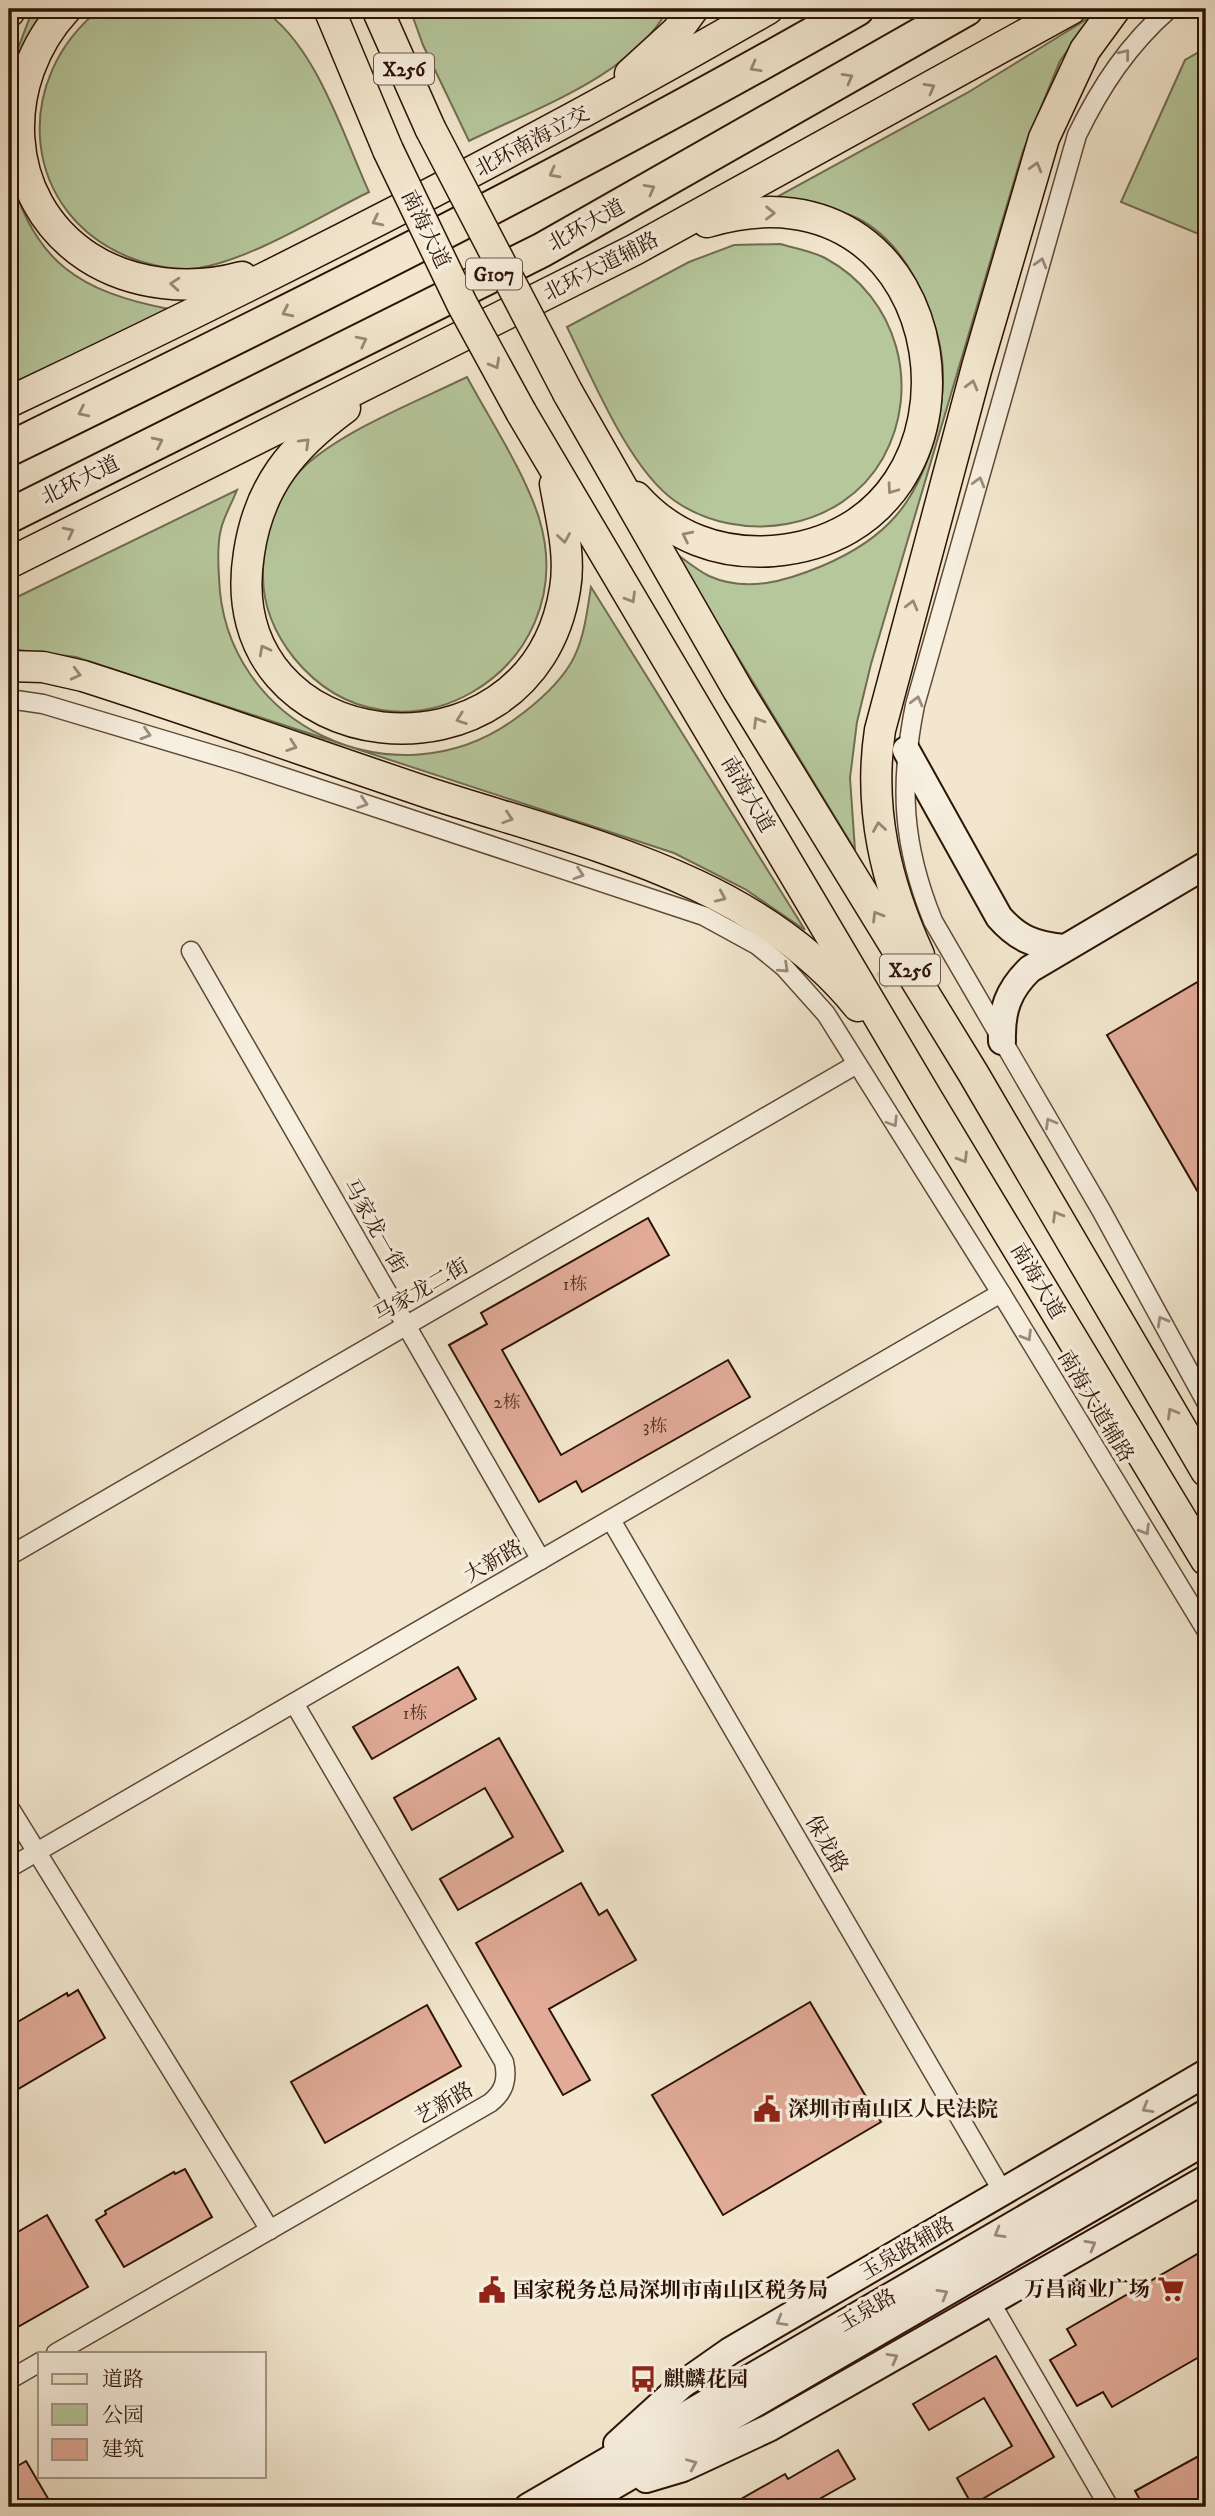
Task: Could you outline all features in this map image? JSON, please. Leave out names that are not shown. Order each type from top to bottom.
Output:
[{"type":"highway","points":[[9,449],[305,304],[751,69],[857,9]]},
{"type":"highway","name":"北环大道","points":[[9,516],[542,250],[966,9]]},
{"type":"main road","points":[[66,9],[50,24],[27,63],[14,107],[14,146],[31,191],[53,224],[88,257],[133,277],[176,285],[219,283],[290,264]]},
{"type":"main road","points":[[313,9],[345,47]]},
{"type":"main road","name":"南海大道","points":[[329,9],[388,150],[456,292],[553,470],[1206,1560]]},
{"type":"main road","name":"X256","points":[[377,9],[430,128],[611,471],[738,690],[973,1073],[1206,1471]]},
{"type":"main road","points":[[590,111],[677,31],[693,9]]},
{"type":"main road","name":"北环南海立交","points":[[290,264],[590,111],[768,9]]},
{"type":"main road","name":"北环大道辅路","points":[[9,563],[634,250],[1071,9]]},
{"type":"main road","points":[[973,1073],[894,892],[878,828],[875,762],[890,688],[977,367],[1044,138],[1085,50],[1115,9]]},
{"type":"main road","points":[[611,471],[656,517],[696,541],[741,552],[783,550],[815,543],[848,529],[872,512],[892,491],[919,436],[926,402],[924,339],[912,302],[885,261],[864,243],[838,227],[780,212],[750,212],[684,229],[634,250]]},
{"type":"main road","points":[[9,402],[290,264]]},
{"type":"main road","points":[[408,362],[302,444],[261,501],[246,566],[248,605],[274,668],[295,692],[322,711],[352,723],[387,729],[418,729],[451,723],[482,711],[506,693],[549,644],[559,619],[566,587],[566,552],[553,470]]},
{"type":"main road","points":[[9,666],[43,667],[118,687],[621,855],[728,899],[786,938],[827,972],[877,1029],[928,1100]]},
{"type":"street","points":[[1169,9],[1143,31],[1118,62],[1077,135],[915,705],[906,750],[904,808],[908,841],[921,893],[939,947],[976,997],[1002,1041],[1101,1210],[1206,1402]]},
{"type":"street","name":"南海大道辅路","points":[[9,699],[57,708],[241,763],[704,916],[757,945],[832,1010],[857,1064],[1001,1293],[1206,1630]]},
{"type":"street","points":[[906,750],[999,917],[1021,939],[1037,945],[1063,948]]},
{"type":"street","points":[[1002,1041],[1004,1008],[1010,993],[1030,969],[1206,865]]},
{"type":"street","name":"马家龙一街","points":[[191,951],[541,1560]]},
{"type":"street","name":"马家龙二街","points":[[9,1556],[857,1064]]},
{"type":"street","name":"大新路","points":[[9,1868],[1001,1293]]},
{"type":"street","name":"保龙路","points":[[611,1520],[1003,2192]]},
{"type":"street","name":"艺新路","points":[[58,2352],[490,2103],[503,2090],[506,2072],[504,2062],[294,1703]]},
{"type":"street","points":[[9,1807],[270,2230]]},
{"type":"street","name":"玉泉路辅路","points":[[598,2481],[633,2427],[683,2384],[730,2351],[1206,2073]]},
{"type":"street","name":"玉泉路","points":[[577,2507],[598,2481],[1206,2113]]},
{"type":"street","name":"玉泉路","points":[[528,2507],[598,2481],[1206,2141]]},
{"type":"street","points":[[598,2481],[683,2468],[726,2449],[991,2303],[1206,2179]]},
{"type":"street","points":[[991,2303],[1109,2507]]},
{"type":"street","points":[[9,2381],[38,2363]]},
{"type":"green space","points":[[33,9],[49,9],[19,57],[9,87],[9,72]]},
{"type":"green space","points":[[100,9],[261,9],[280,24],[312,66],[338,118],[369,192],[286,236],[241,256],[199,268],[173,268],[147,263],[131,258],[94,238],[67,211],[49,179],[40,144],[41,108],[51,72],[71,38]]},
{"type":"green space","points":[[410,9],[668,9],[652,33],[607,72],[552,102],[469,141],[423,45]]},
{"type":"green space","points":[[1092,16],[1060,61],[1023,151],[871,664],[857,722],[850,778],[855,850],[674,552],[705,574],[723,581],[738,584],[766,583],[822,566],[844,555],[864,544],[896,516],[919,481],[928,460],[939,417],[943,366],[931,315],[905,262],[879,233],[857,218],[837,211],[775,198],[967,93]]},
{"type":"green space","points":[[1206,48],[1206,237],[1121,202],[1185,60]]},
{"type":"green space","points":[[9,170],[19,202],[32,229],[47,250],[65,268],[110,293],[169,309],[9,388]]},
{"type":"green space","points":[[780,244],[825,258],[850,275],[870,296],[886,320],[896,346],[901,374],[901,403],[895,431],[883,458],[865,483],[842,502],[816,516],[788,524],[729,524],[701,515],[675,501],[642,467],[613,421],[567,327],[689,262],[734,245]]},
{"type":"green space","points":[[467,377],[516,464],[539,518],[546,573],[535,622],[509,663],[472,692],[428,709],[382,710],[335,694],[294,658],[281,639],[271,620],[265,599],[263,561],[268,531],[272,516],[286,489],[305,466],[321,453],[360,428]]},
{"type":"green space","points":[[237,490],[222,524],[218,547],[219,577],[228,629],[250,674],[283,710],[324,736],[370,752],[419,754],[468,744],[515,719],[553,687],[571,663],[579,645],[591,587],[805,930],[745,889],[674,853],[76,657],[9,649],[9,601]]},
{"type":"building","points":[[1206,977],[1206,1206],[1107,1035]]},
{"type":"building","points":[[648,1218],[669,1255],[502,1350],[561,1455],[728,1360],[750,1397],[582,1492],[576,1481],[539,1502],[449,1345],[487,1324],[481,1313]]},
{"type":"building","points":[[458,1667],[476,1699],[372,1759],[353,1727]]},
{"type":"building","points":[[499,1738],[563,1851],[458,1910],[440,1879],[513,1837],[485,1788],[412,1830],[394,1798]]},
{"type":"building","points":[[581,1883],[599,1915],[607,1910],[636,1960],[549,2009],[590,2080],[563,2095],[476,1943]]},
{"type":"building","points":[[78,1990],[105,2038],[18,2089],[9,2073],[9,2027],[67,1993],[68,1996]]},
{"type":"building","name":"深圳市南山区人民法院","points":[[810,2002],[881,2122],[723,2215],[652,2095]]},
{"type":"building","points":[[427,2005],[461,2066],[325,2143],[291,2082]]},
{"type":"building","points":[[185,2169],[212,2217],[124,2267],[96,2220],[106,2214],[105,2211],[174,2172],[175,2174]]},
{"type":"building","points":[[47,2215],[88,2287],[9,2332],[9,2237]]},
{"type":"building","name":"万昌商业广场","points":[[1206,2249],[1206,2353],[1112,2407],[1103,2392],[1077,2406],[1050,2360],[1076,2345],[1067,2329]]},
{"type":"building","points":[[996,2356],[1054,2457],[972,2505],[957,2478],[1012,2446],[984,2398],[929,2430],[913,2404]]},
{"type":"building","points":[[838,2450],[855,2479],[805,2507],[727,2507],[785,2474],[788,2479]]},
{"type":"building","points":[[1206,2452],[1206,2507],[1144,2507],[1135,2491]]},
{"type":"building","points":[[26,2461],[53,2507],[9,2507],[9,2471]]},
{"type":"tunnel","points":[[857,995],[915,961]]},
{"type":"place","name":"深圳市南山区人民法院","points":[[767,2109]]},
{"type":"place","name":"万昌商业广场","points":[[1171,2289]]},
{"type":"place","name":"国家税务总局深圳市南山区税务局","points":[[492,2290]]},
{"type":"place","name":"麒麟花园","points":[[643,2379]]}]
